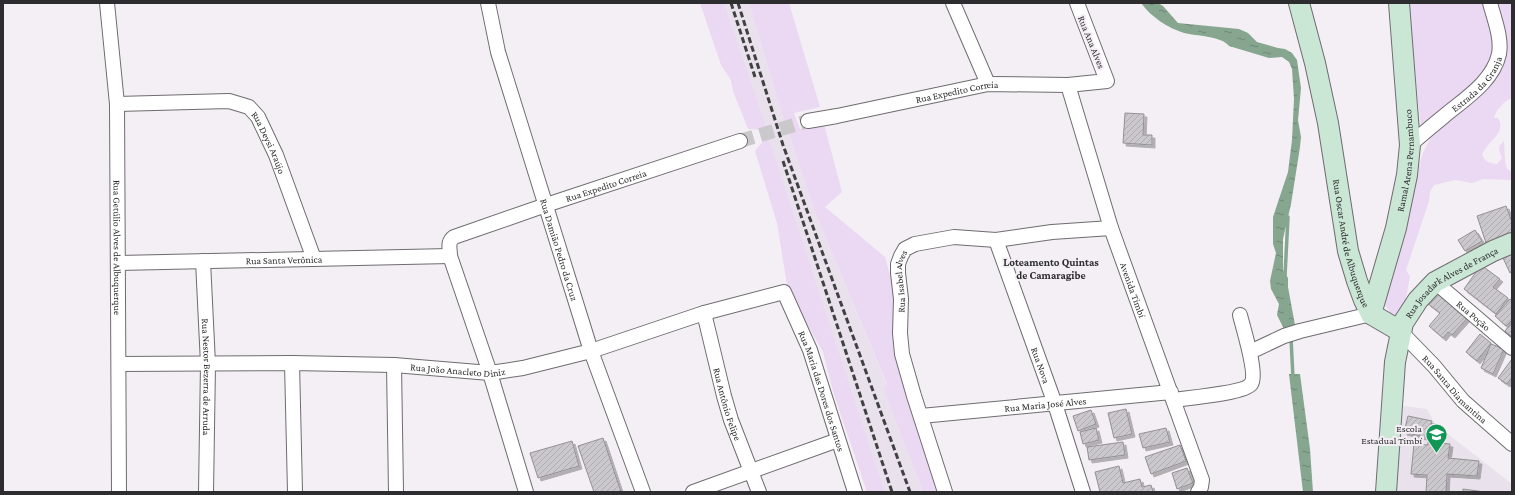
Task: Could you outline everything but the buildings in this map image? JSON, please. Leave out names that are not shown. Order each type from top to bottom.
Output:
[{"type":"street","name":"Rua Getúlio Alves de Albuquerque","points":[[107,3],[117,104],[119,492]]},
{"type":"street","name":"Rua Damião Pedro da Cruz","points":[[488,3],[498,52],[591,351],[643,492]]},
{"type":"street","points":[[953,3],[988,84]]},
{"type":"street","name":"Rua Ana Alves","points":[[1077,3],[1107,81]]},
{"type":"street","name":"Rua Oscar André de Albuquerque","points":[[1298,3],[1315,64],[1328,123],[1348,250],[1357,281],[1371,314],[1400,331]]},
{"type":"street","name":"Ramal Arena Pernambuco","points":[[1371,314],[1396,228],[1407,175],[1410,145],[1399,3]]},
{"type":"street","name":"Estrada da Granja","points":[[1410,145],[1476,89],[1494,67],[1499,53],[1498,34],[1490,3]]},
{"type":"street","name":"Rua Expedito Correia","points":[[808,121],[988,84],[1068,86],[1107,81]]},
{"type":"street","name":"Avenida Timbí","points":[[1068,86],[1111,228],[1202,480],[1202,487],[1198,492]]},
{"type":"street","name":"Rua Deysi Araújo","points":[[117,104],[229,101],[249,107],[258,117],[276,154],[314,259]]},
{"type":"street","name":"Rua Expedito Correia","points":[[450,256],[450,240],[454,237],[740,141]]},
{"type":"street","name":"Rua Isabel Alves","points":[[945,492],[909,382],[902,354],[900,333],[901,300],[898,264],[905,249],[915,244],[954,236],[996,240],[1052,232],[1111,228]]},
{"type":"street","name":"Rua Nova","points":[[996,240],[1055,404],[1083,492]]},
{"type":"street","name":"Rua Josadark Alves de França","points":[[1400,331],[1403,323],[1418,300],[1435,282],[1493,251],[1512,243]]},
{"type":"street","points":[[450,256],[490,373],[526,492]]},
{"type":"street","name":"Rua Santa Verônica","points":[[118,264],[450,256]]},
{"type":"street","name":"Rua Nestor Bezerra de Arruda","points":[[203,261],[208,364],[206,492]]},
{"type":"street","name":"Rua Poção","points":[[1435,282],[1512,348]]},
{"type":"street","name":"Rua João Anacleto Diniz","points":[[119,364],[292,363],[394,366],[490,373],[523,368],[591,351],[704,313],[784,292]]},
{"type":"street","name":"Rua Maria das Dores dos Santos","points":[[784,292],[810,350],[855,492]]},
{"type":"street","name":"Rua Antônio Felipe","points":[[704,313],[731,420],[759,492]]},
{"type":"street","points":[[1250,352],[1284,336],[1371,314]]},
{"type":"street","name":"Rua Maria José Alves","points":[[921,416],[1243,389],[1251,384],[1253,376],[1250,352],[1240,315]]},
{"type":"street","points":[[1386,492],[1395,362],[1400,331]]},
{"type":"street","name":"Rua Santa Diamantina","points":[[1400,331],[1434,366],[1463,401],[1512,444]]},
{"type":"street","points":[[292,363],[295,492]]},
{"type":"street","points":[[394,366],[396,492]]},
{"type":"street","points":[[693,492],[838,440]]},
{"type":"shaded area","points":[[700,3],[724,3],[767,130],[748,129],[733,91],[731,80],[721,65]]},
{"type":"shaded area","points":[[724,3],[749,3],[781,110],[815,212],[887,385],[883,388],[923,492],[885,492]]},
{"type":"shaded area","points":[[749,3],[789,3],[820,107],[794,113],[800,129],[824,124],[842,192],[825,207],[885,257],[893,286],[897,362],[939,492],[923,492],[883,388],[887,384],[815,212],[781,110]]},
{"type":"shaded area","points":[[1408,3],[1485,3],[1491,22],[1494,41],[1493,54],[1489,64],[1482,74],[1451,104],[1421,128]]},
{"type":"shaded area","points":[[1493,3],[1512,3],[1512,98],[1503,103],[1496,112],[1494,118],[1498,118],[1500,129],[1484,150],[1482,155],[1488,162],[1497,164],[1502,158],[1499,149],[1500,145],[1504,141],[1505,162],[1507,169],[1512,172],[1512,180],[1483,179],[1472,183],[1455,180],[1434,185],[1430,192],[1429,201],[1406,270],[1410,276],[1404,309],[1397,327],[1385,304],[1422,155],[1437,129],[1468,106],[1483,92],[1499,69]]},
{"type":"shaded area","points":[[768,136],[885,492],[867,492],[834,395],[823,352],[788,291],[777,223],[755,151]]},
{"type":"shaded area","name":"Escola Estadual Timbí","points":[[1403,406],[1427,409],[1435,424],[1512,484],[1512,492],[1396,492]]},
{"type":"water","points":[[1141,3],[1158,3],[1163,6],[1178,23],[1239,29],[1248,33],[1257,42],[1285,49],[1292,53],[1297,60],[1301,88],[1298,120],[1301,137],[1291,204],[1283,239],[1283,270],[1288,278],[1288,287],[1295,325],[1284,329],[1277,315],[1279,304],[1271,289],[1270,281],[1276,253],[1273,244],[1273,217],[1288,172],[1292,140],[1294,99],[1292,69],[1289,62],[1282,57],[1269,58],[1229,46],[1221,40],[1215,38],[1178,31],[1155,17]]},
{"type":"water","points":[[1289,374],[1300,374],[1310,449],[1313,492],[1303,492]]},
{"type":"waterway","points":[[1285,276],[1288,217]]},
{"type":"waterway","points":[[1291,338],[1293,378]]},
{"type":"tunnel","points":[[740,141],[808,121]]},
{"type":"railway","points":[[731,3],[755,77]]},
{"type":"railway","points":[[738,3],[783,145],[910,492]]},
{"type":"railway","points":[[783,161],[892,492]]},
{"type":"place","name":"Escola Estadual Timbí","points":[[1437,454]]},
{"type":"district","name":"Loteamento Quintas de Camaragibe","points":[[1051,268]]}]
